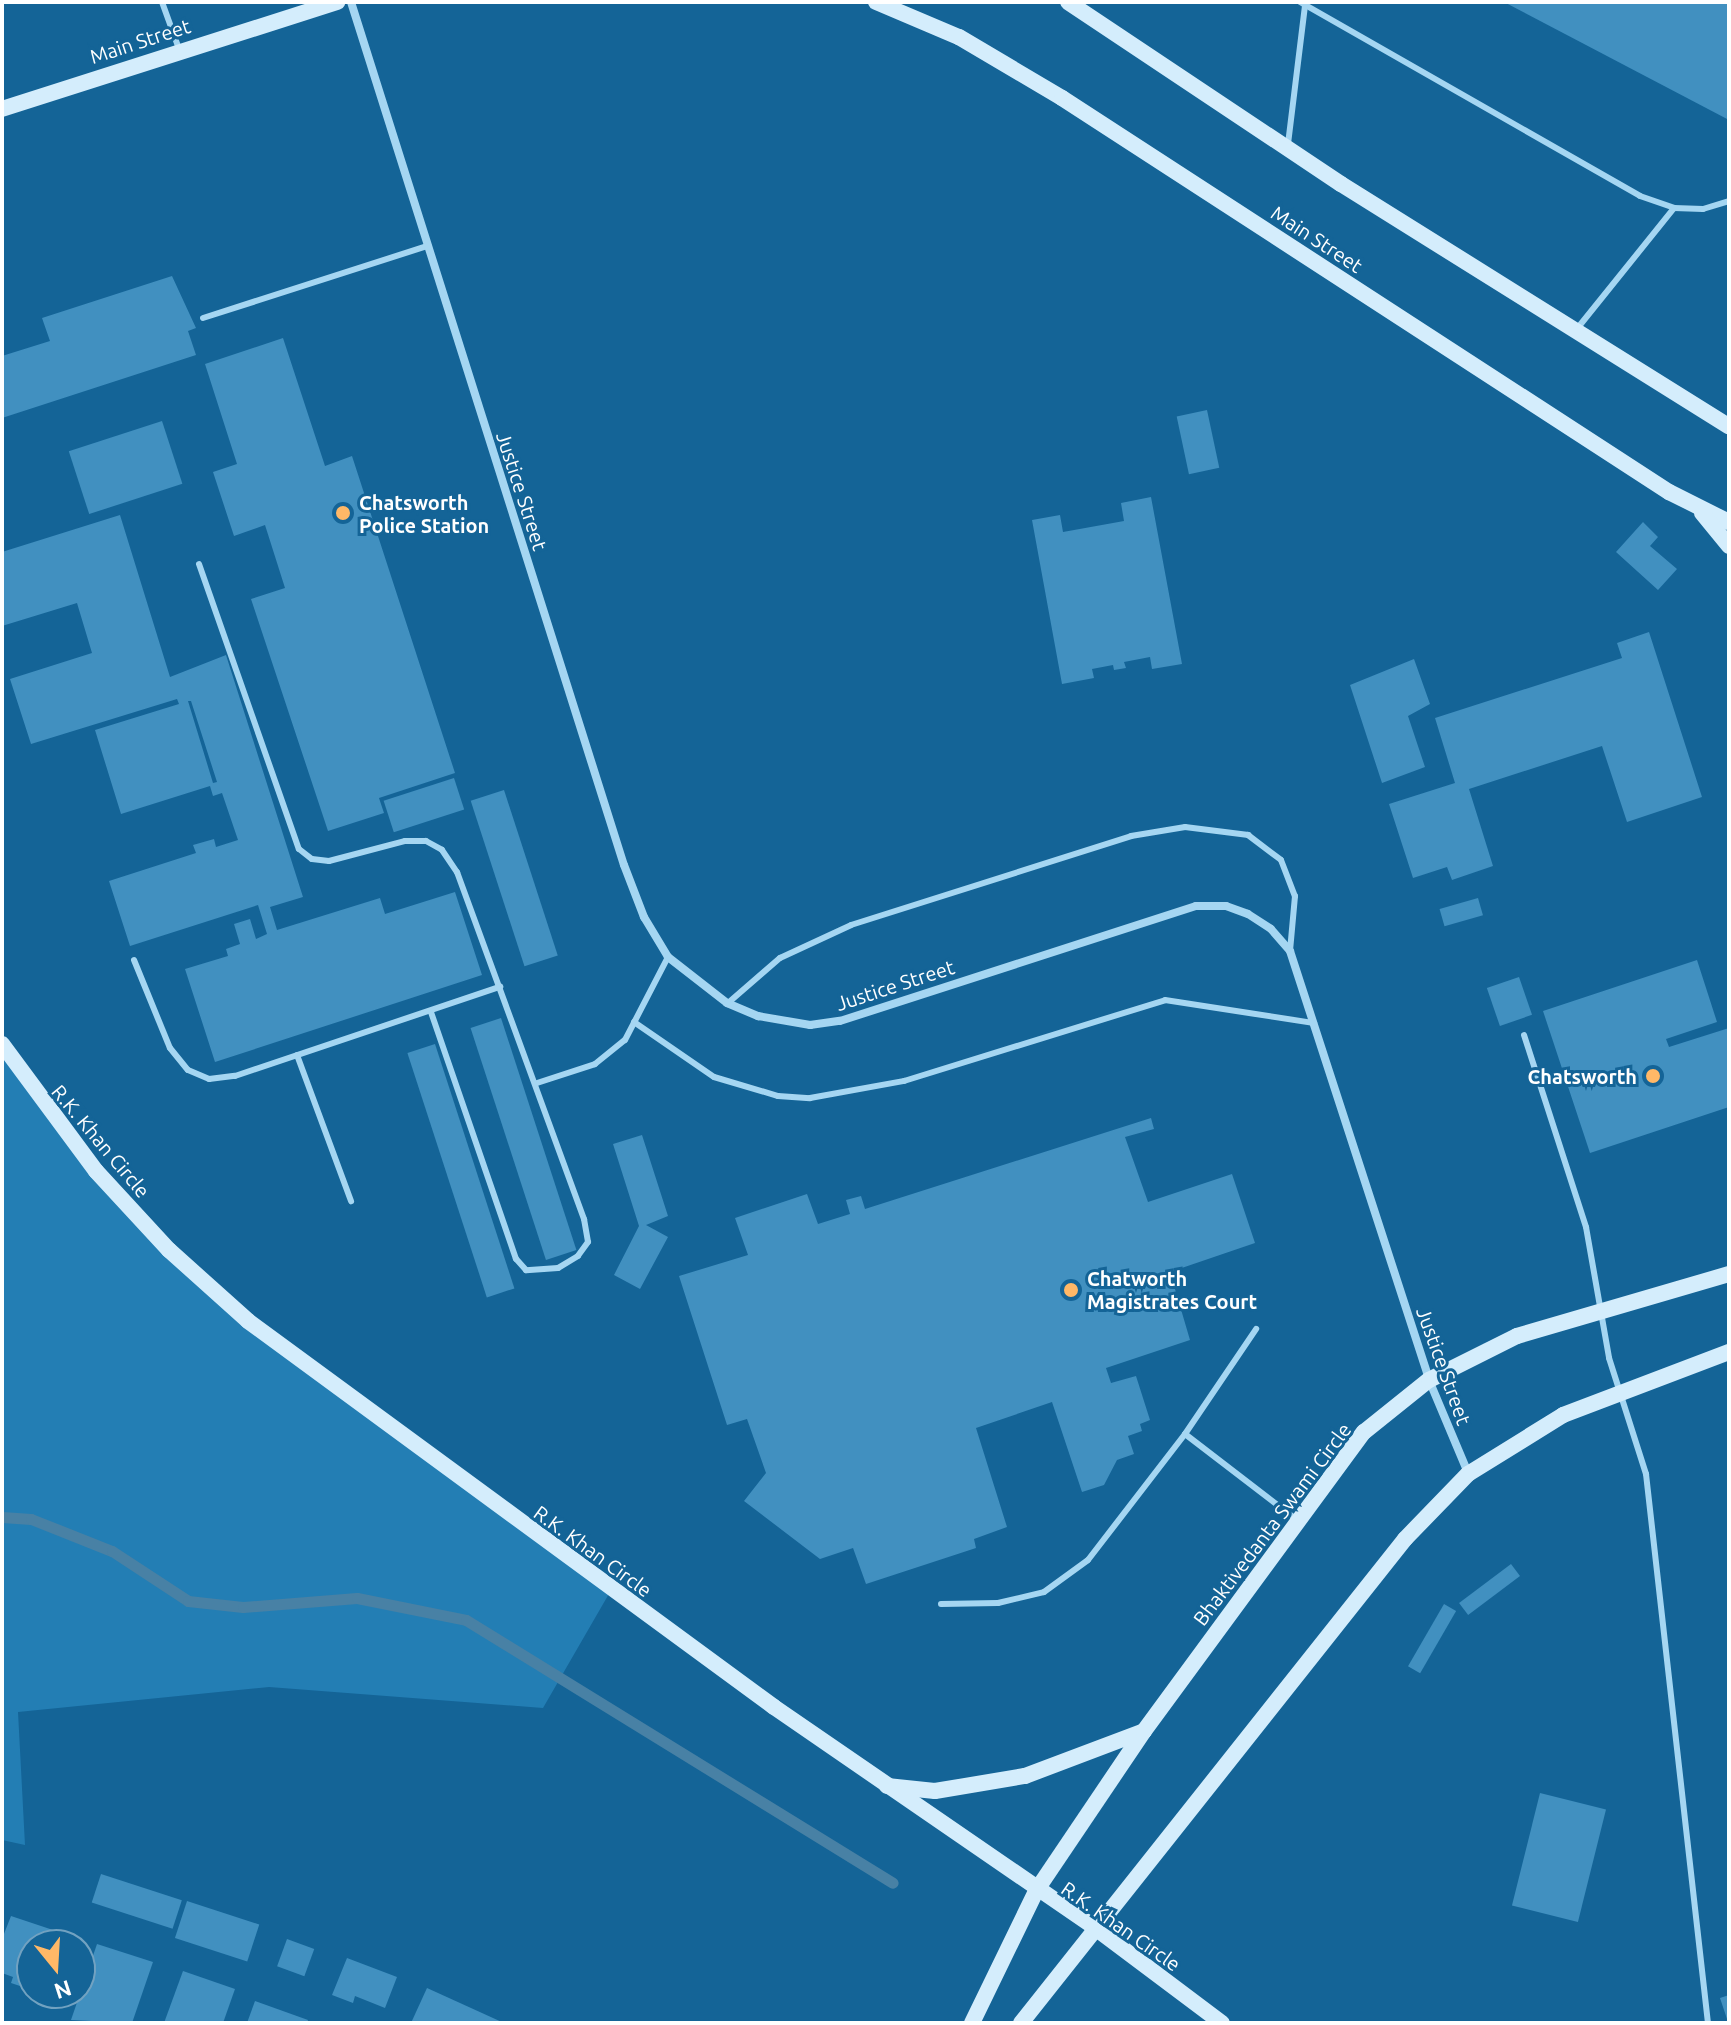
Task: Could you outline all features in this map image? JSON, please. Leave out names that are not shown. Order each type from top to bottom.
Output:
[{"type":"street","name":"Main Street","points":[[2,109],[179,49],[337,2]]},
{"type":"street","name":"Justice Street","points":[[351,2],[624,865],[644,917],[668,957],[727,1003],[782,1022],[840,1021],[1196,906],[1226,906],[1248,914],[1290,951],[1429,1380],[1468,1474]]},
{"type":"street","name":"Main Street","points":[[876,2],[959,37],[1062,98],[1700,511],[1729,522]]},
{"type":"street","points":[[1068,2],[1288,149],[1729,426]]},
{"type":"street","points":[[1700,511],[1729,546]]},
{"type":"street","name":"R.K. Khan Circle","points":[[2,1044],[96,1171],[169,1250],[248,1321],[885,1785],[1036,1891],[1094,1927],[1222,2023]]},
{"type":"street","name":"Bhaktivedanta Swami Circle","points":[[972,2023],[1036,1891],[1144,1731],[1364,1432],[1429,1380],[1517,1336],[1729,1274]]},
{"type":"street","points":[[1021,2023],[1094,1927],[1405,1539],[1468,1474],[1563,1415],[1618,1391],[1729,1352]]},
{"type":"street","points":[[885,1785],[935,1791],[1025,1776],[1144,1731]]},
{"type":"lane","points":[[162,2],[179,49]]},
{"type":"lane","points":[[1288,149],[1302,3],[1640,196],[1674,208],[1703,209],[1729,201]]},
{"type":"lane","points":[[1574,331],[1674,208]]},
{"type":"lane","points":[[203,318],[427,246]]},
{"type":"lane","points":[[199,564],[299,849],[312,859],[329,861],[405,841],[426,841],[442,850],[457,872],[537,1083],[588,1242],[578,1256],[540,1272],[526,1270],[516,1259],[431,1012]]},
{"type":"lane","points":[[727,1003],[780,958],[851,925],[1131,836],[1185,827],[1248,835],[1281,860],[1295,896],[1290,951]]},
{"type":"lane","points":[[537,1083],[595,1064],[625,1040],[668,957]]},
{"type":"lane","points":[[134,960],[170,1048],[188,1070],[209,1079],[235,1076],[500,987]]},
{"type":"lane","points":[[634,1022],[714,1077],[778,1096],[810,1098],[904,1081],[1165,1000],[1314,1023]]},
{"type":"lane","points":[[1524,1035],[1586,1227],[1618,1391],[1646,1474],[1655,1528],[1708,2023]]},
{"type":"lane","points":[[297,1055],[351,1201]]},
{"type":"lane","points":[[941,1604],[998,1603],[1044,1592],[1088,1560],[1185,1434],[1256,1329]]},
{"type":"lane","points":[[1185,1434],[1297,1520]]},
{"type":"shaded area","points":[[2,1054],[161,1246],[610,1592],[543,1708],[269,1687],[18,1712],[25,1845],[2,1840]]},
{"type":"building","points":[[1504,2],[1729,2],[1729,120]]},
{"type":"building","points":[[172,276],[196,328],[188,331],[196,355],[2,418],[2,356],[50,341],[42,318]]},
{"type":"building","points":[[283,338],[325,466],[352,456],[455,773],[379,798],[384,813],[328,831],[251,599],[285,588],[265,525],[234,536],[213,472],[237,464],[205,364]]},
{"type":"building","points":[[1207,410],[1219,468],[1189,474],[1177,416]]},
{"type":"building","points":[[162,421],[182,484],[89,514],[69,451]]},
{"type":"building","points":[[1151,497],[1182,664],[1152,669],[1150,657],[1124,662],[1126,668],[1114,670],[1113,665],[1092,669],[1094,678],[1062,684],[1032,520],[1060,515],[1063,532],[1124,521],[1121,503]]},
{"type":"building","points":[[120,515],[170,677],[226,655],[303,897],[270,907],[277,930],[380,898],[385,914],[455,892],[482,975],[215,1062],[185,969],[228,956],[226,949],[240,944],[234,924],[250,919],[256,939],[267,934],[258,905],[130,946],[109,881],[196,853],[193,845],[214,839],[216,847],[238,840],[222,793],[213,796],[210,786],[121,814],[95,730],[179,704],[177,699],[31,744],[10,679],[92,653],[77,603],[2,626],[2,552]],"holes":[[[188,701],[191,701],[217,782],[213,783]]]},
{"type":"building","points":[[1643,522],[1658,537],[1650,546],[1677,569],[1658,590],[1616,552]]},
{"type":"building","points":[[1649,632],[1702,797],[1627,822],[1602,746],[1469,789],[1493,866],[1452,880],[1447,867],[1413,878],[1389,804],[1455,783],[1435,718],[1622,658],[1617,643]]},
{"type":"building","points":[[1414,659],[1430,704],[1408,716],[1425,767],[1382,783],[1350,685]]},
{"type":"building","points":[[454,778],[464,809],[394,832],[384,801]]},
{"type":"building","points":[[504,790],[558,955],[524,966],[471,801]]},
{"type":"building","points":[[1478,898],[1483,915],[1445,926],[1440,909]]},
{"type":"building","points":[[1697,960],[1717,1022],[1666,1039],[1669,1047],[1729,1028],[1729,1107],[1590,1153],[1543,1011]]},
{"type":"building","points":[[1519,977],[1532,1015],[1500,1026],[1487,988]]},
{"type":"building","points":[[501,1018],[576,1250],[546,1260],[471,1028]]},
{"type":"building","points":[[435,1044],[514,1288],[487,1297],[407,1053]]},
{"type":"building","points":[[1151,1118],[1154,1129],[1125,1137],[1148,1202],[1232,1174],[1255,1243],[1170,1272],[1190,1340],[1106,1368],[1111,1383],[1136,1376],[1150,1420],[1140,1424],[1142,1431],[1128,1436],[1134,1454],[1117,1460],[1104,1485],[1082,1492],[1052,1402],[976,1428],[1007,1527],[974,1539],[976,1548],[866,1584],[853,1548],[820,1559],[744,1501],[766,1473],[747,1419],[727,1425],[679,1276],[748,1255],[735,1218],[807,1194],[818,1224],[850,1214],[846,1200],[861,1196],[865,1209]]},
{"type":"building","points":[[642,1135],[668,1216],[646,1225],[668,1237],[640,1289],[614,1275],[639,1226],[613,1144]]},
{"type":"building","points":[[1511,1564],[1520,1576],[1468,1615],[1459,1603]]},
{"type":"building","points":[[1444,1604],[1456,1611],[1420,1673],[1408,1666]]},
{"type":"building","points":[[1540,1793],[1606,1809],[1578,1922],[1512,1906]]},
{"type":"building","points":[[101,1874],[182,1900],[173,1929],[92,1903]]},
{"type":"building","points":[[187,1901],[259,1924],[247,1962],[175,1938]]},
{"type":"building","points":[[11,1916],[50,1929],[16,1929],[16,1985],[11,1983],[13,1977],[2,1973],[2,1939]]},
{"type":"building","points":[[287,1939],[314,1949],[304,1976],[277,1966]]},
{"type":"building","points":[[97,1944],[153,1962],[132,2023],[71,2020],[75,2009],[96,2009]]},
{"type":"building","points":[[347,1958],[397,1977],[385,2008],[355,1996],[353,2003],[332,1995]]},
{"type":"building","points":[[183,1971],[235,1989],[223,2023],[164,2023]]},
{"type":"building","points":[[427,1988],[504,2023],[411,2023]]},
{"type":"building","points":[[1729,1995],[1729,2022],[1728,2022],[1720,1998]]},
{"type":"building","points":[[255,2001],[308,2020],[307,2023],[247,2023]]},
{"type":"waterway","points":[[2,1517],[31,1519],[112,1551],[188,1601],[243,1607],[357,1598],[466,1620],[893,1883]]},
{"type":"place","name":"Chatsworth Police Station","points":[[343,513]]},
{"type":"place","name":"Chatsworth","points":[[1653,1076]]},
{"type":"place","name":"Chatworth Magistrates Court","points":[[1071,1290]]}]
